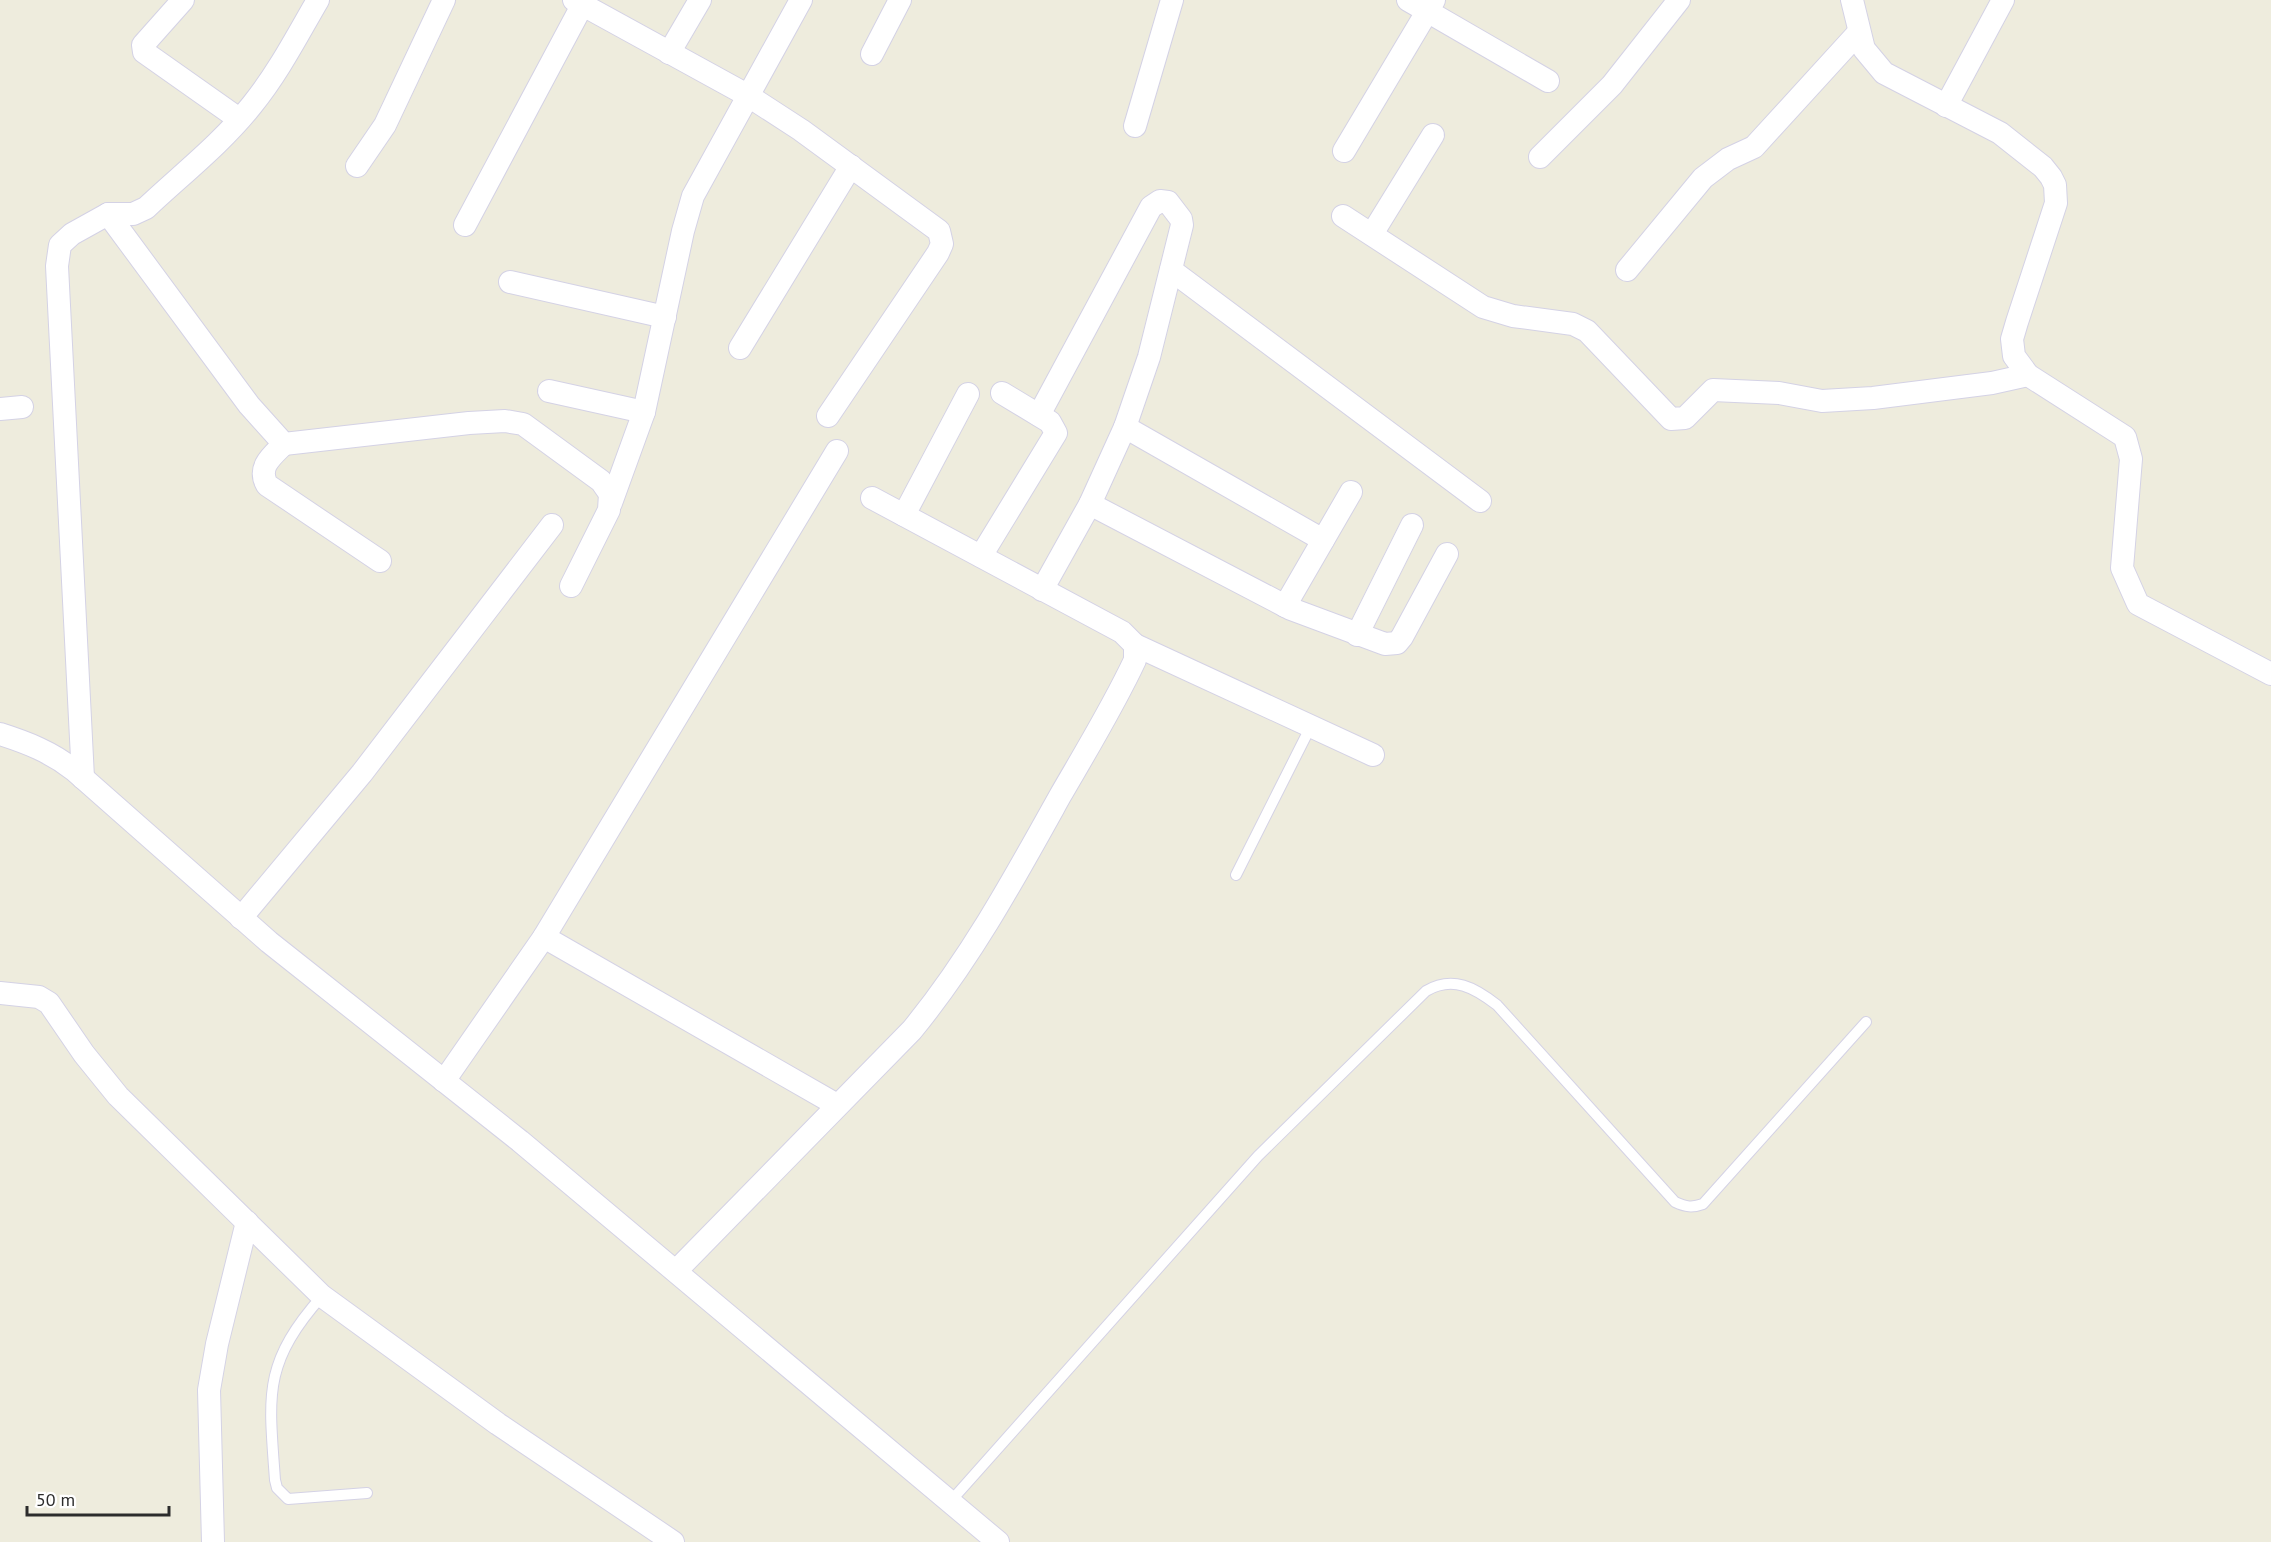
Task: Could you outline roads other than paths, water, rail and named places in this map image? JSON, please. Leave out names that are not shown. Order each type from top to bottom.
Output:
[{"type":"street","points":[[183,0],[143,45],[144,52],[239,119]]},
{"type":"street","points":[[83,778],[57,266],[60,245],[72,234],[108,214],[133,214],[146,208],[214,147],[276,72],[318,0]]},
{"type":"street","points":[[357,166],[385,125],[444,0]]},
{"type":"street","points":[[669,53],[700,0]]},
{"type":"street","points":[[571,586],[611,503],[644,412],[682,231],[693,196],[801,0]]},
{"type":"street","points":[[872,54],[900,0]]},
{"type":"street","points":[[1135,126],[1172,0]]},
{"type":"street","points":[[1540,157],[1612,85],[1679,0]]},
{"type":"street","points":[[1852,0],[1864,49],[1884,73],[2000,133],[2043,167],[2055,185],[2056,203],[2012,339],[2014,356],[2028,375],[2125,437],[2129,446],[2122,568],[2138,604],[2271,674]]},
{"type":"street","points":[[1946,106],[2003,0]]},
{"type":"street","points":[[465,225],[581,2],[747,95],[939,231],[942,244],[828,416]]},
{"type":"street","points":[[1344,151],[1423,3],[1548,81]]},
{"type":"street","points":[[1627,270],[1703,178],[1728,159],[1754,147],[1859,32]]},
{"type":"street","points":[[1372,234],[1433,135]]},
{"type":"street","points":[[740,348],[850,166]]},
{"type":"street","points":[[1039,416],[1151,207],[1160,201],[1168,202],[1181,219],[1181,233],[1149,357],[1125,427],[1090,504],[1042,590]]},
{"type":"street","points":[[108,214],[249,405],[284,444]]},
{"type":"street","points":[[1343,216],[1483,307],[1513,316],[1573,324],[1587,331],[1671,419],[1685,418],[1713,390],[1779,393],[1822,400],[1873,398],[1992,383],[2028,375]]},
{"type":"street","points":[[1171,270],[1480,501]]},
{"type":"street","points":[[510,282],[665,317]]},
{"type":"street","points":[[549,391],[644,412]]},
{"type":"street","points":[[981,556],[1054,439],[1055,428],[1002,393]]},
{"type":"street","points":[[904,515],[968,394]]},
{"type":"street","points":[[380,561],[267,485],[264,478],[265,465],[284,444],[469,423],[515,422],[534,431],[601,481],[608,488],[611,503]]},
{"type":"street","points":[[1125,427],[1323,540]]},
{"type":"street","points":[[444,1081],[544,937],[837,451]]},
{"type":"street","points":[[1285,606],[1351,492]]},
{"type":"street","points":[[872,498],[1122,632],[1135,645],[1373,755]]},
{"type":"street","points":[[1090,504],[1285,606],[1385,645],[1397,643],[1447,554]]},
{"type":"street","points":[[241,918],[362,772],[552,525]]},
{"type":"street","points":[[1357,635],[1412,525]]},
{"type":"street","points":[[676,1271],[912,1030],[943,992],[973,948],[1128,675],[1135,660],[1135,645]]},
{"type":"street","points":[[0,734],[55,755],[241,918],[676,1271],[998,1542]]},
{"type":"street","points":[[544,937],[837,1105]]},
{"type":"street","points":[[0,993],[39,997],[50,1003],[84,1054],[118,1096],[322,1296],[498,1424],[669,1541]]},
{"type":"street","points":[[213,1542],[209,1390],[217,1344],[247,1222]]},
{"type":"lane","points":[[1236,875],[1311,726]]},
{"type":"lane","points":[[950,1502],[1258,1156],[1426,991],[1437,985],[1462,984],[1474,988],[1497,1005],[1675,1202],[1685,1207],[1703,1204],[1866,1022]]},
{"type":"lane","points":[[322,1296],[289,1338],[279,1359],[270,1389],[275,1480],[277,1488],[288,1499],[367,1493]]}]
